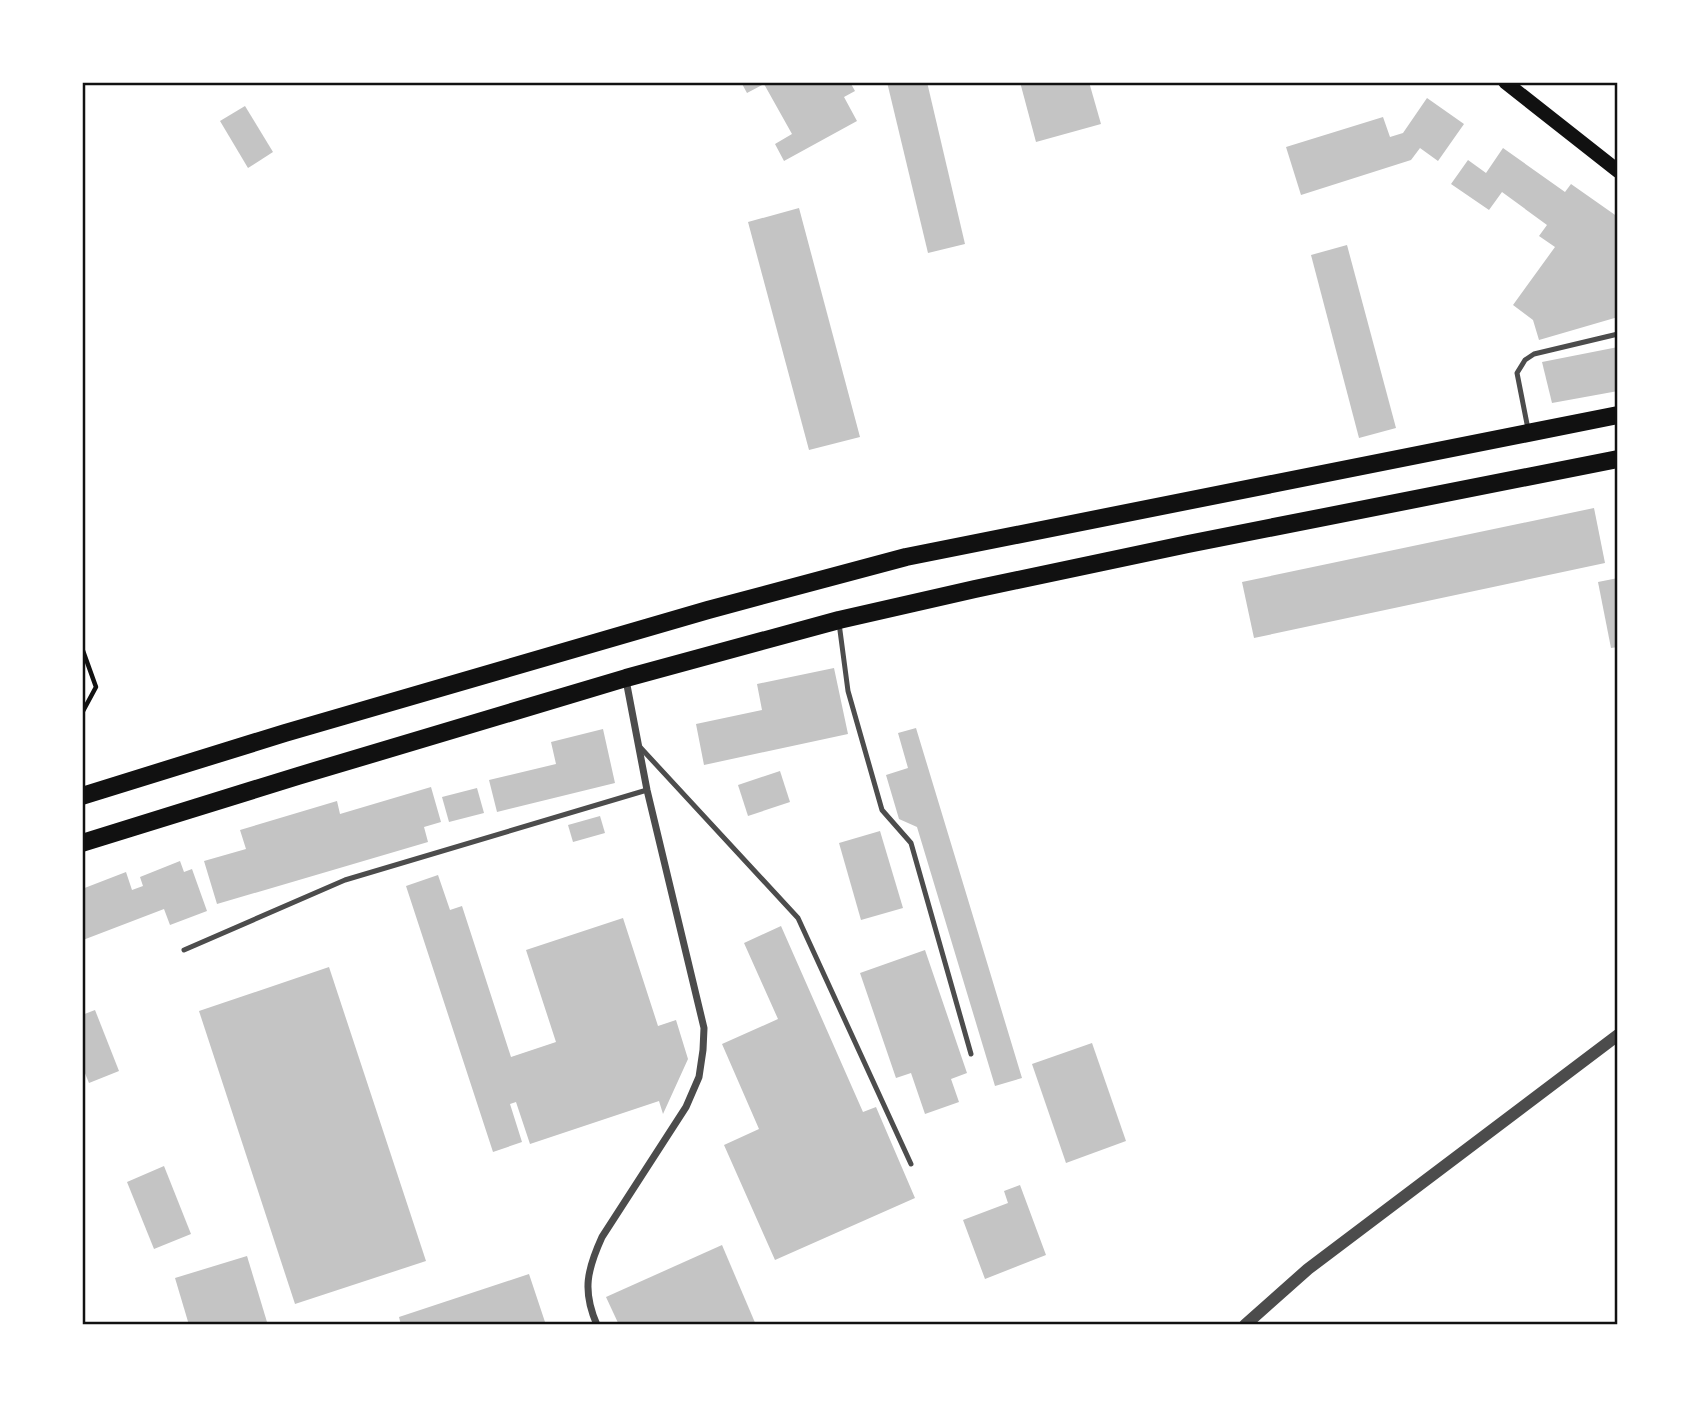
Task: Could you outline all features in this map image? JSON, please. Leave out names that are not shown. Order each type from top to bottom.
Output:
[{"type":"main road","points":[[1505,82],[1618,171]]},
{"type":"main road","points":[[82,796],[285,733],[695,613],[906,557],[1618,415]]},
{"type":"main road","points":[[82,843],[626,678],[839,620],[1201,541],[1618,459]]},
{"type":"street","points":[[597,1325],[588,1292],[594,1255],[602,1237],[686,1107],[699,1077],[704,1028],[647,790],[626,678]]},
{"type":"street","points":[[1245,1325],[1308,1269],[1618,1035]]},
{"type":"lane","points":[[1528,432],[1517,373],[1525,360],[1534,354],[1618,334]]},
{"type":"lane","points":[[839,620],[848,691],[882,810],[911,843],[971,1054]]},
{"type":"lane","points":[[639,746],[797,918],[911,1164]]},
{"type":"lane","points":[[184,950],[345,880],[647,790]]},
{"type":"path","points":[[82,648],[96,687],[82,713]]},
{"type":"building","points":[[741,82],[850,82],[855,91],[844,97],[857,121],[784,161],[775,144],[792,134],[764,84],[747,93]]},
{"type":"building","points":[[887,82],[927,82],[965,244],[928,253]]},
{"type":"building","points":[[1020,82],[1089,82],[1101,124],[1036,142]]},
{"type":"building","points":[[1427,98],[1464,124],[1438,161],[1420,148],[1411,160],[1301,195],[1286,147],[1383,117],[1390,137],[1403,133]]},
{"type":"building","points":[[245,106],[273,152],[248,168],[220,121]]},
{"type":"building","points":[[1503,148],[1565,192],[1571,184],[1618,217],[1618,317],[1539,340],[1533,320],[1513,305],[1555,247],[1539,236],[1547,225],[1502,192],[1489,210],[1451,184],[1468,160],[1486,173]]},
{"type":"building","points":[[799,208],[860,437],[809,450],[748,222]]},
{"type":"building","points":[[1347,245],[1396,428],[1359,438],[1311,255]]},
{"type":"building","points":[[1618,347],[1618,391],[1552,403],[1542,362]]},
{"type":"building","points":[[1594,508],[1605,563],[1254,638],[1242,582]]},
{"type":"building","points":[[1618,578],[1618,647],[1611,648],[1598,582]]},
{"type":"building","points":[[834,668],[848,734],[704,765],[696,724],[762,710],[757,684]]},
{"type":"building","points":[[916,728],[1022,1078],[995,1086],[917,827],[899,819],[886,775],[908,768],[898,733]]},
{"type":"building","points":[[603,729],[615,783],[497,812],[489,780],[556,764],[551,742]]},
{"type":"building","points":[[780,771],[790,802],[748,816],[738,785]]},
{"type":"building","points":[[431,787],[441,822],[424,827],[428,842],[217,904],[204,861],[246,849],[240,830],[337,801],[340,814]]},
{"type":"building","points":[[477,788],[484,813],[449,822],[442,797]]},
{"type":"building","points":[[600,816],[605,833],[573,842],[568,825]]},
{"type":"building","points":[[880,831],[903,908],[861,920],[839,843]]},
{"type":"building","points":[[180,861],[184,872],[192,869],[207,911],[170,925],[164,909],[83,940],[82,889],[126,872],[132,890],[143,886],[140,877]]},
{"type":"building","points":[[438,875],[450,910],[462,906],[511,1057],[556,1042],[526,950],[623,918],[658,1026],[676,1020],[688,1059],[663,1114],[659,1101],[530,1144],[516,1102],[510,1104],[522,1142],[493,1152],[406,886]]},
{"type":"building","points":[[781,926],[863,1112],[876,1107],[915,1198],[775,1260],[724,1145],[759,1129],[722,1044],[778,1019],[744,943]]},
{"type":"building","points":[[925,950],[967,1073],[951,1079],[959,1102],[925,1114],[911,1073],[896,1078],[860,973]]},
{"type":"building","points":[[329,967],[426,1261],[295,1304],[199,1011]]},
{"type":"building","points":[[95,1010],[119,1071],[89,1083],[82,1066],[82,1015]]},
{"type":"building","points":[[1092,1043],[1126,1141],[1066,1163],[1032,1064]]},
{"type":"building","points":[[164,1166],[191,1234],[154,1249],[127,1182]]},
{"type":"building","points":[[1020,1185],[1046,1255],[985,1279],[963,1220],[1008,1203],[1004,1191]]},
{"type":"building","points":[[722,1245],[756,1325],[619,1325],[606,1297]]},
{"type":"building","points":[[247,1256],[267,1322],[258,1325],[189,1325],[175,1278]]},
{"type":"building","points":[[529,1274],[546,1325],[401,1325],[399,1317]]}]
